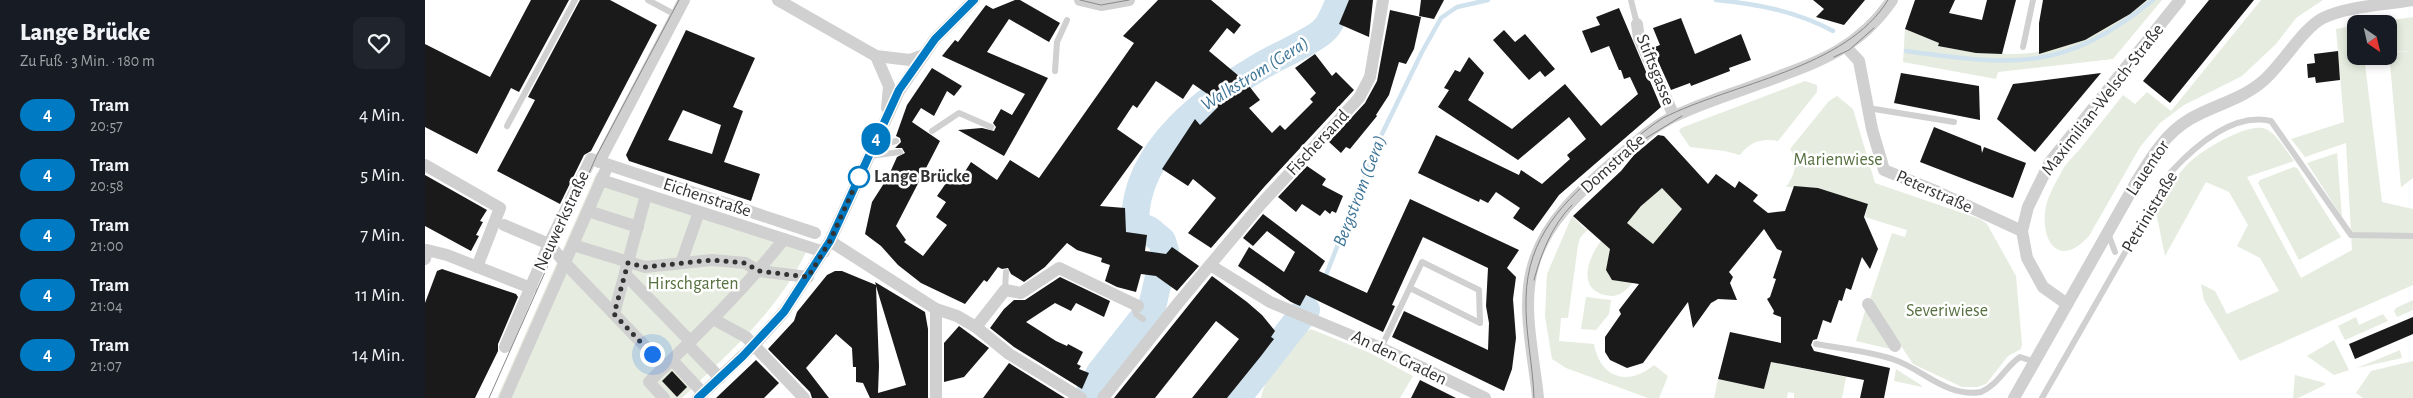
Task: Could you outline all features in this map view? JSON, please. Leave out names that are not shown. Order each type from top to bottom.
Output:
[{"type":"street","name":"Neuwerkstraße","points":[[505,347],[549,244],[591,159],[603,163],[684,0]]},
{"type":"street","points":[[778,0],[876,56],[910,60],[925,54]]},
{"type":"street","points":[[500,223],[549,244],[614,314],[700,395],[754,345],[784,312],[827,246],[899,90],[949,23],[974,0]]},
{"type":"street","points":[[1080,0],[1101,5],[1129,0]]},
{"type":"street","name":"Fischersand","points":[[1103,398],[1210,265],[1258,201],[1353,105],[1364,90],[1373,62],[1383,0]]},
{"type":"street","name":"Domstraße","points":[[1538,398],[1530,308],[1533,267],[1553,223],[1573,200],[1628,149],[1651,130],[1673,116],[1834,55],[1871,26],[1892,0]]},
{"type":"street","name":"Maximilian-Welsch-Straße","points":[[2067,304],[2043,287],[2027,258],[2022,231],[2028,207],[2050,162],[2180,0]]},
{"type":"street","name":"Lauentor","points":[[2014,398],[2156,150],[2172,132],[2189,120],[2241,98],[2263,81],[2321,18],[2349,10],[2412,0]]},
{"type":"street","name":"Stiftsgasse","points":[[1637,24],[1639,38],[1673,116]]},
{"type":"street","name":"Peterstraße","points":[[1846,47],[1859,60],[1872,129],[1884,170],[1933,190],[2022,231]]},
{"type":"street","points":[[876,56],[889,86],[887,116]]},
{"type":"street","points":[[505,398],[601,180],[603,163]]},
{"type":"street","name":"Eichenstraße","points":[[603,163],[815,233]]},
{"type":"street","points":[[425,165],[500,208],[500,223],[477,267]]},
{"type":"street","points":[[601,180],[784,239],[827,246],[936,309],[957,316],[976,327],[1009,354],[1078,397]]},
{"type":"street","points":[[614,314],[647,195]]},
{"type":"street","points":[[588,211],[638,227]]},
{"type":"street","points":[[681,264],[699,212]]},
{"type":"street","points":[[664,398],[649,382],[690,343],[759,271],[784,239]]},
{"type":"street","points":[[573,245],[626,269],[720,378]]},
{"type":"street","points":[[426,252],[477,267],[531,288]]},
{"type":"street","points":[[626,269],[712,260],[745,263],[759,271],[808,277]]},
{"type":"street","name":"An den Graden","points":[[1210,265],[1270,302],[1381,348],[1485,398]]},
{"type":"street","points":[[976,327],[1005,290],[1021,293],[1059,268],[1135,304]]},
{"type":"street","points":[[1868,304],[1895,346]]},
{"type":"street","points":[[936,309],[936,398]]},
{"type":"street","points":[[713,319],[746,338],[804,398]]},
{"type":"lane","points":[[507,126],[575,0]]},
{"type":"lane","points":[[648,0],[675,15]]},
{"type":"lane","points":[[1631,0],[1637,24]]},
{"type":"lane","points":[[2023,47],[2033,0]]},
{"type":"lane","points":[[1055,71],[1057,42],[1067,20]]},
{"type":"lane","points":[[1868,108],[1954,122]]},
{"type":"lane","points":[[932,131],[959,113],[991,127]]},
{"type":"lane","name":"Petrinistraße","points":[[2043,398],[2171,172],[2193,149],[2213,136],[2240,123],[2257,118],[2271,121],[2351,235],[2413,236]]},
{"type":"lane","points":[[871,152],[896,141]]},
{"type":"lane","points":[[871,152],[899,152]]},
{"type":"lane","points":[[2108,232],[2115,252]]},
{"type":"lane","points":[[1381,348],[1422,262],[1479,290],[1480,323],[1410,288]]},
{"type":"lane","points":[[1005,290],[1006,272]]},
{"type":"lane","points":[[1135,304],[1136,314],[1143,320]]},
{"type":"lane","points":[[1816,344],[1896,360],[1941,388],[1965,395],[1980,392],[1990,387],[2020,357],[2035,362]]},
{"type":"green space","points":[[2147,0],[2162,0],[2113,59],[1998,72],[1996,79],[1903,62],[1905,29],[1939,43],[1938,46],[1997,54],[2024,53],[2049,50],[2098,33]]},
{"type":"green space","points":[[2261,0],[2323,0],[2296,18],[2276,44],[2242,76],[2184,105],[2160,123],[2140,147],[2089,236],[2079,245],[2070,250],[2062,251],[2050,243],[2045,224],[2045,212],[2051,192],[2065,167],[2123,95],[2135,104],[2147,92],[2171,111]]},
{"type":"green space","points":[[2413,17],[2413,52],[2397,51],[2397,19]]},
{"type":"green space","points":[[2347,27],[2347,65],[2365,65],[2382,202],[2413,209],[2413,285],[2240,361],[2204,300],[2201,284],[2215,291],[2227,314],[2279,291],[2260,258],[2237,246],[2248,225],[2229,192],[2206,182],[2165,256],[2156,212],[2181,172],[2200,154],[2224,139],[2248,129],[2266,129],[2278,139],[2294,161],[2247,177],[2301,278],[2352,250],[2346,143],[2305,157],[2291,139],[2344,122],[2336,29]]},
{"type":"green space","points":[[2397,52],[2413,52],[2413,178],[2401,187],[2390,65],[2397,65]]},
{"type":"green space","name":"Marienwiese","points":[[1805,81],[1817,85],[1817,92],[1778,141],[1766,140],[1756,142],[1740,155],[1725,151],[1690,147],[1679,131],[1681,128]]},
{"type":"green space","name":"Severiwiese","points":[[1837,96],[1853,109],[1875,183],[1980,219],[1987,224],[2016,276],[2021,349],[2008,356],[1986,384],[1977,387],[1962,387],[1913,364],[1870,299],[1892,233],[1905,237],[1907,230],[1865,217],[1868,204],[1850,202],[1851,198],[1848,197],[1846,201],[1828,191],[1825,194],[1820,193],[1820,188],[1786,187],[1792,178],[1795,168],[1793,154],[1790,149],[1829,101]]},
{"type":"green space","points":[[2337,153],[2342,217],[2307,163]]},
{"type":"green space","points":[[2294,167],[2297,168],[2341,237],[2299,260],[2258,183],[2260,180]]},
{"type":"green space","name":"Hirschgarten","points":[[597,172],[626,185],[807,250],[796,272],[752,330],[682,398],[497,398]]},
{"type":"green space","points":[[1661,185],[1686,211],[1655,249],[1633,227],[1630,228],[1623,222],[1639,206],[1640,208],[1644,201],[1646,202],[1645,200]]},
{"type":"green space","points":[[1572,216],[1585,229],[1588,229],[1580,238],[1578,245],[1568,318],[1561,318],[1559,341],[1594,344],[1602,365],[1617,376],[1635,376],[1654,365],[1668,376],[1659,398],[1648,398],[1566,368],[1552,359],[1545,316],[1547,274]]},
{"type":"green space","points":[[1601,241],[1619,252],[1607,264],[1610,272],[1609,276],[1612,275],[1618,281],[1642,272],[1629,287],[1618,295],[1601,294],[1589,284],[1588,269],[1593,254]]},
{"type":"green space","points":[[1586,297],[1611,300],[1609,314],[1596,330],[1581,329]]},
{"type":"green space","points":[[2413,300],[2413,310],[2397,317],[2394,311],[2396,308]]},
{"type":"green space","points":[[1866,308],[1890,349],[1856,341]]},
{"type":"green space","points":[[2383,314],[2388,321],[2345,340],[2338,326],[2356,317],[2359,325]]},
{"type":"green space","points":[[1311,329],[1370,353],[1413,376],[1400,398],[1261,398],[1272,372],[1304,333]]},
{"type":"green space","points":[[2334,340],[2349,370],[2334,375],[2307,356]]},
{"type":"green space","points":[[2400,350],[2402,358],[2357,368]]},
{"type":"green space","points":[[2413,361],[2413,398],[2363,398],[2356,393],[2371,371]]},
{"type":"green space","points":[[1771,362],[1846,377],[1842,398],[1794,398],[1794,393],[1788,392],[1787,398],[1714,398],[1718,379],[1764,389]]},
{"type":"green space","points":[[1896,369],[1921,385],[1922,387],[1894,381]]},
{"type":"green space","points":[[2295,375],[2325,383],[2325,385],[2298,398],[2293,398]]},
{"type":"building","points":[[531,0],[569,0],[519,92],[511,88],[477,154],[425,127],[425,44],[490,77]]},
{"type":"building","points":[[580,0],[610,0],[657,25],[591,151],[584,155],[560,204],[497,171],[535,100],[528,97]]},
{"type":"building","points":[[1015,0],[1020,0],[1060,23],[1049,42],[1009,19],[987,52],[1048,78],[1004,156],[958,130],[982,128],[994,131],[996,127],[993,123],[1001,109],[1012,115],[1025,94],[942,56],[955,40],[958,42],[986,5],[993,9]]},
{"type":"building","points":[[1158,0],[1211,0],[1241,25],[1234,34],[1227,28],[1209,51],[1246,82],[1260,100],[1249,108],[1272,133],[1280,125],[1285,130],[1313,102],[1310,99],[1316,93],[1295,68],[1315,54],[1332,76],[1336,72],[1354,90],[1265,186],[1211,248],[1188,233],[1216,198],[1193,179],[1188,186],[1162,169],[1195,119],[1200,125],[1218,107],[1209,95],[1193,84],[1183,99],[1156,81],[1137,108],[1133,105],[1117,129],[1143,147],[1100,206],[1125,208],[1126,232],[1147,235],[1145,251],[1166,254],[1172,247],[1199,266],[1177,291],[1156,276],[1141,274],[1136,292],[1117,287],[1105,281],[1110,265],[1101,262],[1102,258],[1077,250],[1067,243],[1045,267],[1024,282],[1011,274],[1008,268],[1002,269],[998,267],[987,282],[984,280],[965,304],[921,283],[898,265],[881,246],[865,234],[872,202],[888,177],[897,157],[905,153],[902,148],[895,148],[901,142],[900,138],[896,136],[907,105],[932,68],[962,86],[954,96],[947,91],[934,116],[921,108],[912,122],[940,141],[896,226],[906,240],[904,242],[923,256],[947,225],[936,217],[946,202],[937,196],[951,176],[959,181],[971,162],[997,180],[1010,160],[1039,178],[1134,43],[1123,36]]},
{"type":"building","points":[[1349,0],[1373,0],[1369,37],[1339,24]]},
{"type":"building","points":[[1421,0],[1444,0],[1434,19],[1419,16]]},
{"type":"building","points":[[1813,0],[1865,0],[1844,25],[1816,17],[1824,9]]},
{"type":"building","points":[[1915,0],[1955,0],[1949,13],[1982,20],[1987,0],[2016,0],[2002,54],[1976,53],[1938,46],[1939,43],[1905,29]]},
{"type":"building","points":[[2043,0],[2147,0],[2130,14],[2085,40],[2039,54],[2039,23]]},
{"type":"building","points":[[2209,0],[2254,0],[2170,103],[2143,81]]},
{"type":"building","points":[[1619,8],[1661,107],[1559,195],[1533,231],[1513,218],[1520,208],[1496,192],[1488,203],[1480,199],[1479,202],[1418,173],[1436,135],[1519,175],[1521,170],[1542,184],[1570,159],[1567,155],[1586,139],[1569,117],[1518,160],[1438,107],[1449,90],[1444,88],[1455,70],[1460,72],[1469,57],[1484,73],[1468,100],[1512,129],[1565,84],[1601,126],[1638,94],[1630,77],[1624,79],[1609,46],[1591,53],[1582,31],[1600,25],[1596,17]]},
{"type":"building","points":[[1390,10],[1421,17],[1414,49],[1406,64],[1399,62],[1389,95],[1377,116],[1350,149],[1346,147],[1341,153],[1329,142],[1365,103],[1377,81]]},
{"type":"building","points":[[1681,18],[1695,54],[1741,34],[1751,60],[1729,68],[1730,71],[1691,86],[1690,83],[1671,90],[1652,48],[1660,45],[1653,28]]},
{"type":"building","points":[[686,30],[755,58],[733,107],[743,111],[724,162],[760,174],[751,201],[629,161],[626,155]],"holes":[[[683,110],[721,125],[712,154],[668,140]]]},
{"type":"building","points":[[1504,30],[1515,42],[1525,34],[1555,69],[1545,77],[1540,71],[1529,80],[1493,40]]},
{"type":"building","points":[[2338,51],[2340,80],[2316,83],[2315,77],[2308,78],[2307,64],[2315,63],[2314,54]]},
{"type":"building","points":[[1901,73],[1979,86],[1980,120],[1894,103]]},
{"type":"building","points":[[2101,73],[2035,152],[1997,119],[2013,84]]},
{"type":"building","points":[[1934,127],[1981,146],[1982,153],[1984,147],[2026,163],[2013,198],[1920,162]]},
{"type":"building","points":[[1658,135],[1664,136],[1708,184],[1716,174],[1735,188],[1739,181],[1758,195],[1753,201],[1768,213],[1785,211],[1794,186],[1818,188],[1868,204],[1864,217],[1878,249],[1870,269],[1862,257],[1851,290],[1846,288],[1842,301],[1839,300],[1831,323],[1823,320],[1817,339],[1813,340],[1811,345],[1814,351],[1890,368],[1884,398],[1860,398],[1864,380],[1771,362],[1764,389],[1718,379],[1730,332],[1781,343],[1781,317],[1773,314],[1774,311],[1767,299],[1770,297],[1776,279],[1773,278],[1782,251],[1777,249],[1764,229],[1729,272],[1733,277],[1730,283],[1737,300],[1718,299],[1711,303],[1693,328],[1688,302],[1643,363],[1627,368],[1610,360],[1605,352],[1605,337],[1621,314],[1619,310],[1639,284],[1612,280],[1606,270],[1610,249],[1573,216],[1621,171],[1634,155]],"holes":[[[1662,188],[1682,209],[1653,244],[1627,223],[1641,206]]]},
{"type":"building","points":[[1307,166],[1326,179],[1322,185],[1343,196],[1336,213],[1332,211],[1330,214],[1325,210],[1320,216],[1302,204],[1296,212],[1278,197]]},
{"type":"building","points":[[425,175],[487,210],[480,221],[483,222],[476,235],[479,236],[471,251],[425,226]]},
{"type":"building","points":[[1410,199],[1519,250],[1507,268],[1516,277],[1513,299],[1516,338],[1512,369],[1504,391],[1392,337],[1404,311],[1488,350],[1489,323],[1486,306],[1488,268],[1423,237],[1392,305],[1395,306],[1383,332],[1306,295],[1300,306],[1291,302],[1238,266],[1249,247],[1284,272],[1295,252],[1267,231],[1253,246],[1243,238],[1263,214],[1325,261],[1319,271],[1367,293]]},
{"type":"building","points":[[442,269],[516,294],[518,297],[498,344],[498,351],[475,398],[425,398],[425,303],[437,271]]},
{"type":"building","points":[[835,271],[842,271],[876,285],[875,282],[925,312],[928,329],[928,398],[870,398],[863,383],[856,382],[856,367],[853,367],[852,348],[836,334],[806,368],[829,398],[812,398],[810,392],[768,349],[794,321],[797,312],[827,275]],"holes":[[[876,286],[906,385],[878,393],[879,366]]]},
{"type":"building","points":[[1212,276],[1262,315],[1275,331],[1271,337],[1274,339],[1261,356],[1227,398],[1192,398],[1239,339],[1216,321],[1155,398],[1114,398]]},
{"type":"building","points":[[1060,277],[1110,301],[1104,317],[1076,303],[1071,311],[1055,303],[1026,322],[1056,341],[1067,346],[1068,344],[1083,352],[1077,364],[1081,366],[1079,369],[1089,373],[1082,389],[1014,347],[990,328],[1004,309],[1014,300],[1025,300]]},
{"type":"building","points":[[2413,317],[2413,334],[2355,359],[2349,344]]},
{"type":"building","points":[[959,326],[989,348],[964,377],[944,382],[944,343]]},
{"type":"building","points":[[756,360],[779,383],[764,398],[716,398]]},
{"type":"building","points":[[1009,363],[1065,398],[983,398]]},
{"type":"building","points":[[672,371],[687,387],[677,397],[662,381]]},
{"type":"building","points":[[1420,380],[1456,398],[1411,398]]},
{"type":"waterway","name":"Walkstrom (Gera)","points":[[1087,398],[1100,373],[1152,307],[1165,251],[1162,241],[1149,230],[1135,224],[1138,197],[1147,171],[1161,148],[1179,127],[1222,91],[1268,62],[1320,34],[1329,24],[1340,0]]},
{"type":"waterway","name":"Bergstrom (Gera)","points":[[1324,280],[1379,140],[1422,52],[1441,18],[1457,7],[1488,0]]},
{"type":"waterway","name":"Bergstrom (Gera)","points":[[1716,0],[1791,13],[1833,31]]},
{"type":"waterway","name":"Bergstrom (Gera)","points":[[1906,51],[1978,59],[2008,60],[2037,58],[2064,52],[2092,40],[2121,23],[2153,0]]},
{"type":"waterway","name":"Bergstrom (Gera)","points":[[1306,310],[1315,295]]},
{"type":"waterway","name":"Bergstrom (Gera)","points":[[1237,398],[1306,310]]},
{"type":"tram line","points":[[489,398],[597,155],[679,0]]},
{"type":"tram line","points":[[830,241],[873,145],[908,78],[928,48],[950,21],[974,0]]},
{"type":"tram line","name":"4","points":[[698,398],[754,345],[784,312],[830,241],[899,90],[935,39],[974,0]]},
{"type":"tram line","points":[[1080,0],[1101,5],[1129,0]]},
{"type":"tram line","points":[[1534,398],[1526,311],[1528,277],[1533,257],[1541,239],[1551,222],[1576,192],[1627,145],[1663,118],[1786,72],[1817,58],[1845,43],[1869,23],[1888,0]]},
{"type":"tram line","points":[[1834,57],[1849,50],[1874,28]]},
{"type":"tram line","points":[[1646,138],[1682,116]]},
{"type":"tram line","points":[[1534,280],[1548,240],[1572,205]]},
{"type":"place","name":"Lange Brücke","points":[[859,177]]},
{"type":"route","points":[[652,354],[614,314],[628,263],[645,267],[712,260],[745,263],[759,271],[808,277],[830,241],[859,177]]}]
